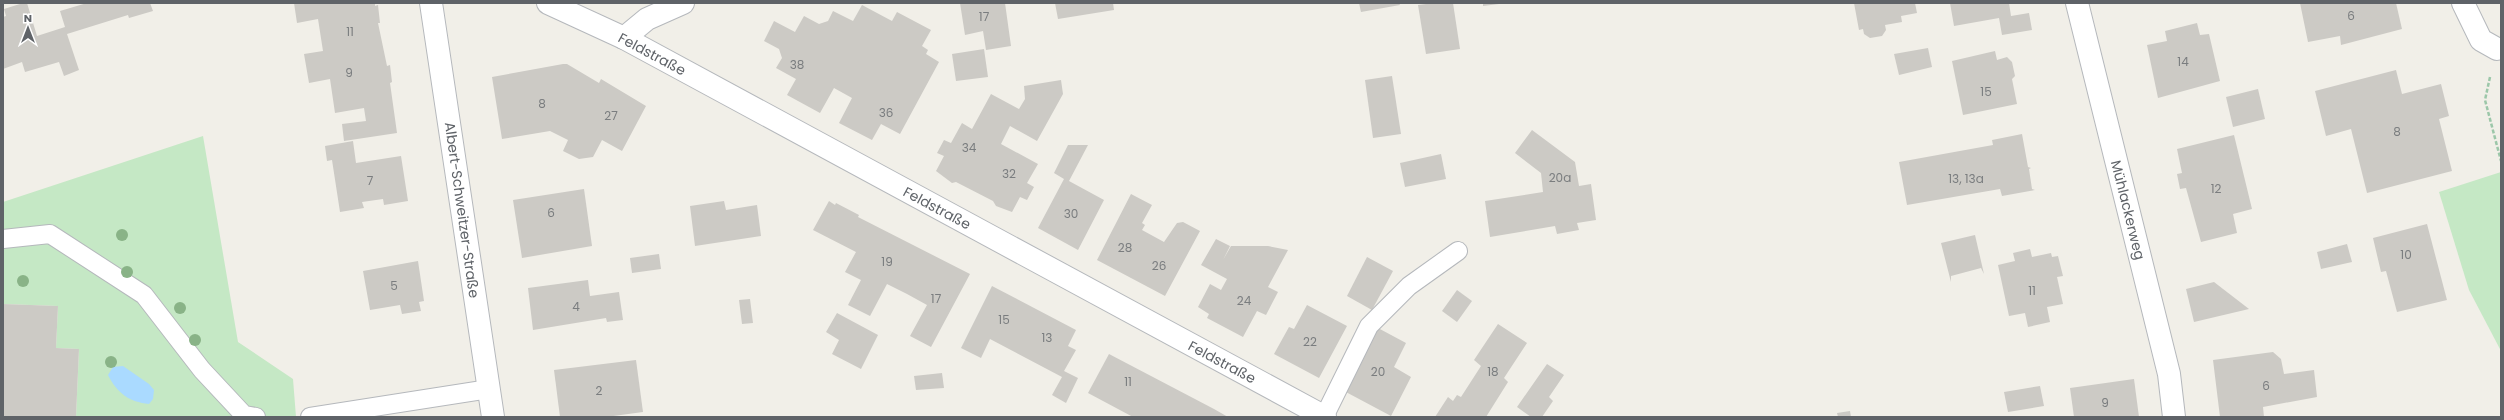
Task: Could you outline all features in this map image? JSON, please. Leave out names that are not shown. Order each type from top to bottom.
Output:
[{"type":"street","name":"Albert-Schweitzer-Straße","points":[[431,3],[493,417]]},
{"type":"street","name":"Feldstraße","points":[[548,3],[624,38],[1325,417]]},
{"type":"street","points":[[624,38],[647,19],[683,3]]},
{"type":"street","name":"Mühlackerweg","points":[[2077,3],[2169,374],[2174,417]]},
{"type":"street","points":[[2463,3],[2481,40],[2497,49]]},
{"type":"lane","points":[[3,239],[50,234],[144,295],[202,370],[244,415],[256,417]]},
{"type":"lane","points":[[1325,417],[1369,326],[1409,286],[1458,252]]},
{"type":"lane","points":[[310,417],[489,389]]},
{"type":"path","points":[[2497,49],[2485,100],[2501,161]]},
{"type":"green space","points":[[203,136],[238,342],[293,379],[296,417],[76,417],[79,349],[56,348],[58,306],[3,304],[3,202]]},
{"type":"green space","points":[[2501,172],[2501,351],[2469,290],[2439,192]]},
{"type":"water","points":[[123,366],[149,384],[154,390],[153,399],[149,404],[135,401],[124,396],[115,387],[108,375],[113,367]]},
{"type":"building","points":[[27,3],[37,36],[65,27],[60,11],[87,3],[150,3],[153,11],[129,18],[128,15],[67,34],[79,70],[64,76],[59,62],[25,72],[22,62],[3,69],[3,17],[6,16],[4,9]]},
{"type":"building","points":[[294,3],[375,3],[375,6],[378,5],[380,23],[378,23],[387,66],[390,65],[392,82],[390,83],[397,133],[344,141],[342,124],[366,121],[364,108],[335,113],[330,79],[309,83],[304,54],[323,51],[318,19],[297,23]]},
{"type":"building","points":[[960,3],[1005,3],[1011,46],[986,50],[983,31],[965,35]]},
{"type":"building","points":[[1055,3],[1113,3],[1114,10],[1058,19]]},
{"type":"building","points":[[1359,3],[1399,3],[1400,5],[1361,12]]},
{"type":"building","points":[[1453,3],[1460,49],[1426,54],[1418,5]]},
{"type":"building","points":[[1483,3],[1499,3],[1499,4],[1483,6]]},
{"type":"building","points":[[1854,3],[1915,3],[1917,13],[1901,16],[1902,22],[1885,25],[1886,30],[1882,36],[1870,38],[1864,34],[1863,29],[1859,30]]},
{"type":"building","points":[[1950,3],[2009,3],[2011,16],[2029,13],[2032,30],[2002,35],[1999,18],[1954,26]]},
{"type":"building","points":[[2300,3],[2396,3],[2402,29],[2341,45],[2340,36],[2308,42]]},
{"type":"building","points":[[862,5],[892,21],[897,12],[931,30],[922,46],[928,50],[926,54],[939,62],[900,134],[881,124],[872,140],[839,123],[852,98],[834,88],[820,113],[787,95],[796,79],[776,68],[782,58],[779,49],[764,41],[774,21],[795,32],[804,16],[819,24],[828,21],[833,11],[853,21]]},
{"type":"building","points":[[2197,23],[2200,35],[2209,34],[2220,81],[2158,98],[2147,45],[2167,41],[2165,31]]},
{"type":"building","points":[[1928,48],[1932,67],[1899,75],[1894,54]]},
{"type":"building","points":[[984,49],[988,77],[956,81],[952,54]]},
{"type":"building","points":[[1995,51],[1997,60],[2007,57],[2012,62],[2015,76],[2012,79],[2017,104],[1963,115],[1952,61]]},
{"type":"building","points":[[567,64],[599,83],[601,79],[646,106],[622,151],[602,140],[593,157],[579,159],[563,151],[568,140],[550,131],[502,139],[492,77]]},
{"type":"building","points":[[2396,70],[2402,94],[2441,84],[2449,116],[2439,119],[2452,171],[2367,193],[2351,129],[2326,136],[2315,91]]},
{"type":"building","points":[[1392,76],[1401,134],[1373,138],[1365,80]]},
{"type":"building","points":[[1061,80],[1063,94],[1037,141],[1010,126],[1001,144],[1038,164],[1027,183],[1034,187],[1027,200],[1020,197],[1012,212],[996,206],[993,201],[956,182],[952,183],[936,171],[944,156],[937,153],[944,140],[951,143],[962,123],[972,129],[991,94],[1019,109],[1025,99],[1024,86]]},
{"type":"building","points":[[2258,89],[2265,119],[2233,127],[2226,97]]},
{"type":"building","points":[[1532,130],[1575,162],[1579,186],[1591,184],[1596,220],[1577,223],[1579,230],[1557,234],[1555,226],[1490,237],[1485,201],[1543,192],[1541,173],[1515,153]]},
{"type":"building","points":[[2022,134],[2028,167],[2031,168],[2029,169],[2032,189],[2035,190],[2002,196],[2000,189],[1907,205],[1899,162],[1993,145],[1992,140]]},
{"type":"building","points":[[2234,135],[2252,209],[2233,214],[2237,233],[2201,242],[2186,188],[2180,189],[2177,174],[2182,173],[2177,149]]},
{"type":"building","points":[[353,141],[356,163],[401,156],[408,201],[384,205],[383,199],[362,202],[364,208],[340,212],[332,160],[327,161],[325,146]]},
{"type":"building","points":[[1068,145],[1088,145],[1069,181],[1104,200],[1078,250],[1038,228],[1064,179],[1054,173]]},
{"type":"building","points":[[1441,154],[1446,179],[1405,187],[1400,163]]},
{"type":"building","points":[[584,189],[592,246],[522,258],[513,200]]},
{"type":"building","points":[[1131,194],[1152,205],[1142,223],[1145,225],[1142,230],[1164,242],[1177,223],[1183,222],[1200,231],[1165,296],[1097,260]]},
{"type":"building","points":[[724,201],[726,210],[757,205],[761,236],[695,246],[690,206]]},
{"type":"building","points":[[829,201],[835,205],[836,203],[859,215],[858,217],[970,274],[931,347],[910,336],[927,305],[907,294],[887,284],[870,316],[848,305],[861,280],[845,272],[856,252],[813,230]]},
{"type":"building","points":[[2427,224],[2447,300],[2397,312],[2386,271],[2381,272],[2373,238]]},
{"type":"building","points":[[1975,235],[1984,274],[1981,268],[1951,276],[1951,282],[1941,243]]},
{"type":"building","points":[[1216,239],[1230,246],[1223,260],[1231,246],[1268,246],[1288,250],[1268,287],[1278,292],[1266,315],[1257,311],[1243,337],[1207,318],[1209,314],[1198,307],[1210,284],[1221,290],[1227,279],[1201,265]]},
{"type":"building","points":[[2347,244],[2352,262],[2321,269],[2317,252]]},
{"type":"building","points":[[2030,249],[2032,257],[2051,253],[2052,257],[2058,256],[2063,276],[2057,277],[2063,304],[2047,307],[2050,322],[2028,327],[2025,313],[2009,316],[1998,265],[2015,261],[2013,253]]},
{"type":"building","points":[[659,254],[661,269],[632,273],[630,258]]},
{"type":"building","points":[[1367,257],[1393,271],[1372,310],[1347,296]]},
{"type":"building","points":[[418,261],[424,301],[419,302],[421,311],[402,314],[400,305],[370,310],[363,271]]},
{"type":"building","points":[[588,280],[590,296],[619,292],[623,320],[607,322],[606,318],[533,330],[528,288]]},
{"type":"building","points":[[2214,282],[2249,309],[2194,322],[2186,289]]},
{"type":"building","points":[[992,286],[1076,330],[1068,346],[1076,350],[1064,371],[1078,378],[1066,403],[1052,395],[1062,377],[990,339],[981,358],[961,348]]},
{"type":"building","points":[[1457,290],[1472,301],[1457,322],[1442,311]]},
{"type":"building","points":[[750,299],[753,323],[742,324],[739,300]]},
{"type":"building","points":[[3,304],[58,306],[56,348],[79,349],[76,417],[3,417]]},
{"type":"building","points":[[1307,305],[1347,326],[1319,378],[1274,354],[1289,327],[1294,329]]},
{"type":"building","points":[[837,313],[878,335],[861,369],[832,354],[839,340],[826,332]]},
{"type":"building","points":[[1498,324],[1527,343],[1504,378],[1508,382],[1486,417],[1435,417],[1448,397],[1453,401],[1457,395],[1461,397],[1481,366],[1474,360]]},
{"type":"building","points":[[1378,328],[1406,343],[1394,367],[1411,377],[1391,416],[1344,391]]},
{"type":"building","points":[[2273,352],[2281,359],[2284,374],[2314,370],[2317,397],[2263,407],[2264,417],[2220,417],[2213,360]]},
{"type":"building","points":[[1109,354],[1228,417],[1133,417],[1088,393]]},
{"type":"building","points":[[636,360],[643,412],[606,417],[560,417],[554,370]]},
{"type":"building","points":[[1547,364],[1564,375],[1549,397],[1553,401],[1542,417],[1531,417],[1517,407]]},
{"type":"building","points":[[942,373],[944,388],[916,390],[914,376]]},
{"type":"building","points":[[2134,379],[2139,417],[2074,417],[2070,388]]},
{"type":"building","points":[[2040,386],[2044,406],[2008,412],[2004,392]]},
{"type":"building","points":[[1850,411],[1851,417],[1838,417],[1837,413]]}]
